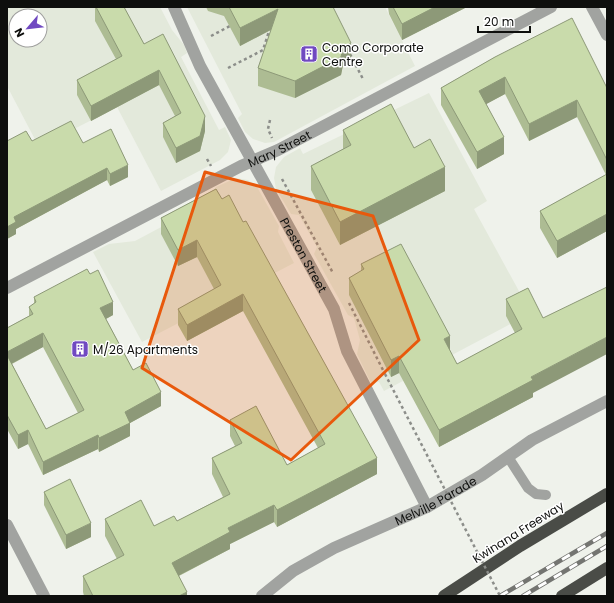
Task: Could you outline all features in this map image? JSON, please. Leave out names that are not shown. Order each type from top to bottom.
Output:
[{"type":"highway","name":"Kwinana Freeway","points":[[444,596],[520,546],[607,494]]},
{"type":"highway","points":[[562,596],[607,568]]},
{"type":"street","name":"Preston Street","points":[[174,7],[200,66],[334,309],[346,351],[427,507]]},
{"type":"street","name":"Mary Street","points":[[7,288],[551,7]]},
{"type":"street","points":[[592,7],[607,35]]},
{"type":"street","name":"Melville Parade","points":[[262,596],[288,574],[334,548],[427,507],[482,475],[532,440],[607,401]]},
{"type":"street","points":[[7,525],[44,596]]},
{"type":"lane","points":[[508,457],[528,488],[536,494],[546,495]]},
{"type":"path","points":[[211,36],[230,26]]},
{"type":"path","points":[[228,68],[263,50],[271,26]]},
{"type":"path","points":[[264,45],[271,47]]},
{"type":"path","points":[[347,48],[363,79]]},
{"type":"path","points":[[282,179],[334,275]]},
{"type":"path","points":[[334,309],[348,302],[500,596]]},
{"type":"highlighted area","points":[[205,172],[373,216],[419,340],[291,460],[142,368]]},
{"type":"shaded area","points":[[7,7],[160,7],[172,30],[184,45],[187,53],[181,57],[219,130],[225,127],[231,140],[228,152],[220,160],[161,191],[117,107],[39,147],[7,86]]},
{"type":"shaded area","points":[[187,7],[385,7],[415,66],[274,142],[265,143],[253,139],[245,132],[238,118],[242,114]]},
{"type":"shaded area","points":[[429,93],[487,201],[474,209],[531,313],[384,391],[379,382],[371,383],[357,354],[360,340],[354,318],[348,315],[314,254],[317,247],[299,215],[291,214],[276,189],[274,178],[276,167],[284,157],[300,148],[303,154]]},
{"type":"shaded area","points":[[236,178],[248,180],[257,187],[279,226],[278,232],[294,263],[142,342],[93,252],[109,244],[135,241],[210,201],[216,187]]},
{"type":"building","points":[[96,7],[124,7],[144,44],[163,34],[205,116],[200,136],[176,148],[163,123],[181,113],[159,70],[91,106],[77,80],[122,56]]},
{"type":"building","name":"Como Corporate Centre","points":[[229,7],[333,7],[351,43],[343,48],[341,57],[295,81],[258,68],[278,9],[240,28]]},
{"type":"building","points":[[393,7],[435,7],[402,24]]},
{"type":"building","points":[[572,18],[607,88],[607,160],[577,100],[529,124],[505,77],[479,91],[504,137],[477,152],[441,88],[495,57]]},
{"type":"building","points":[[391,104],[414,148],[430,139],[445,167],[340,222],[311,166],[351,145],[343,130]]},
{"type":"building","points":[[71,121],[83,143],[111,129],[128,165],[110,174],[107,168],[14,217],[16,222],[7,227],[7,141],[26,131],[32,141]]},
{"type":"building","points":[[607,174],[607,214],[557,241],[540,211]]},
{"type":"building","points":[[216,189],[222,199],[229,195],[243,222],[246,221],[377,458],[277,510],[274,505],[228,528],[230,532],[172,563],[187,592],[179,596],[93,596],[83,576],[124,555],[105,519],[141,500],[154,526],[174,516],[177,521],[230,494],[212,458],[242,443],[230,420],[256,406],[287,465],[325,444],[243,294],[187,325],[178,309],[221,285],[197,240],[178,250],[161,218]]},
{"type":"building","points":[[401,244],[450,336],[444,339],[457,364],[522,329],[506,299],[528,288],[543,318],[607,287],[607,337],[531,377],[533,380],[439,430],[399,356],[391,360],[349,278],[364,269],[361,264]]},
{"type":"building","name":"M/26 Apartments","points":[[87,269],[90,274],[98,270],[113,302],[100,308],[133,370],[146,363],[161,392],[125,412],[130,423],[99,438],[98,435],[43,462],[28,430],[18,435],[7,415],[7,355],[46,429],[84,410],[43,333],[7,352],[7,328],[33,314],[29,307],[36,302],[34,297]]},
{"type":"building","points":[[70,479],[91,523],[66,535],[44,492]]},
{"type":"railway","points":[[500,596],[607,533]]},
{"type":"railway","points":[[523,596],[607,546]]},
{"type":"place","name":"Como Corporate Centre","points":[[309,54]]},
{"type":"place","name":"M/26 Apartments","points":[[80,349]]}]
